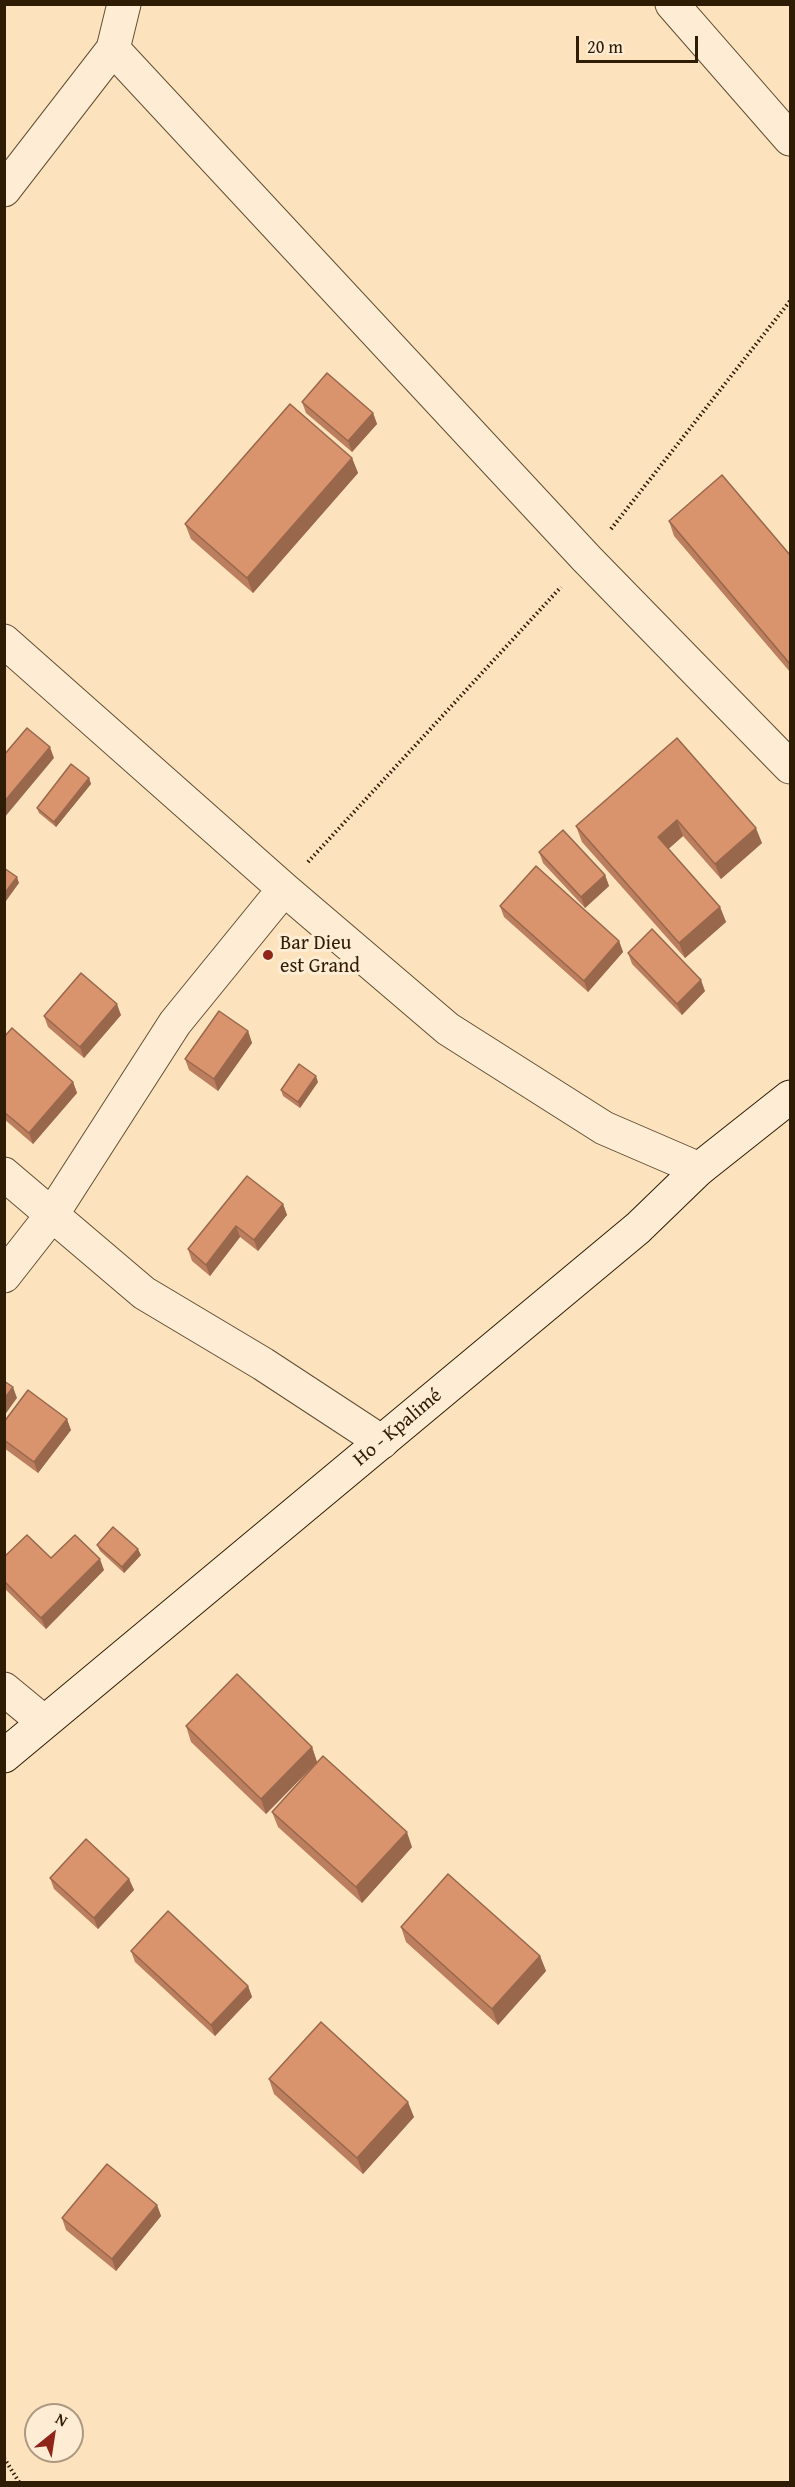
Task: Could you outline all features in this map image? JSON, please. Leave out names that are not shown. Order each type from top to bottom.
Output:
[{"type":"street","points":[[4,190],[113,49],[124,4]]},
{"type":"street","points":[[672,4],[790,139]]},
{"type":"street","points":[[113,49],[587,559],[790,767]]},
{"type":"street","points":[[4,641],[284,889],[448,1029],[604,1128],[699,1169]]},
{"type":"street","points":[[4,1276],[51,1215],[175,1023],[284,889]]},
{"type":"street","name":"Ho - Kpalimé","points":[[4,1756],[638,1228],[699,1169],[790,1097]]},
{"type":"street","points":[[4,1174],[144,1293],[263,1364],[382,1442]]},
{"type":"street","points":[[4,1689],[44,1722]]},
{"type":"path","points":[[284,889],[587,559],[790,301]]},
{"type":"path","points":[[4,2458],[19,2482]]},
{"type":"building","points":[[327,373],[373,413],[348,441],[302,402]]},
{"type":"building","points":[[290,404],[352,458],[247,578],[185,524]]},
{"type":"building","points":[[722,475],[790,555],[790,664],[669,521]]},
{"type":"building","points":[[27,728],[50,747],[4,802],[4,755]]},
{"type":"building","points":[[677,738],[756,828],[715,864],[677,820],[658,837],[720,907],[679,943],[576,826]]},
{"type":"building","points":[[71,764],[89,778],[54,822],[37,808]]},
{"type":"building","points":[[563,830],[605,875],[581,897],[539,852]]},
{"type":"building","points":[[536,866],[619,941],[584,981],[500,906]]},
{"type":"building","points":[[4,868],[17,877],[4,894]]},
{"type":"building","points":[[652,929],[701,980],[677,1004],[628,953]]},
{"type":"building","points":[[81,973],[117,1004],[80,1047],[44,1016]]},
{"type":"building","points":[[219,1011],[248,1031],[214,1079],[185,1059]]},
{"type":"building","points":[[12,1028],[73,1082],[29,1133],[4,1112],[4,1037]]},
{"type":"building","points":[[299,1064],[316,1076],[298,1102],[281,1090]]},
{"type":"building","points":[[247,1176],[283,1204],[254,1240],[236,1226],[206,1265],[188,1249]]},
{"type":"building","points":[[4,1381],[13,1387],[4,1399]]},
{"type":"building","points":[[28,1390],[67,1419],[34,1462],[4,1440],[4,1422]]},
{"type":"building","points":[[113,1527],[138,1549],[122,1567],[97,1545]]},
{"type":"building","points":[[27,1535],[51,1558],[75,1535],[100,1559],[41,1618],[4,1581],[4,1557]]},
{"type":"building","points":[[237,1674],[312,1747],[261,1799],[186,1726]]},
{"type":"building","points":[[323,1756],[407,1832],[356,1887],[272,1812]]},
{"type":"building","points":[[86,1839],[129,1879],[94,1918],[50,1878]]},
{"type":"building","points":[[448,1874],[540,1956],[492,2009],[401,1927]]},
{"type":"building","points":[[168,1911],[248,1986],[211,2025],[131,1951]]},
{"type":"building","points":[[321,2022],[408,2102],[357,2158],[269,2079]]},
{"type":"building","points":[[107,2164],[157,2205],[112,2259],[62,2218]]},
{"type":"place","name":"Bar Dieu est Grand","points":[[268,955]]}]
